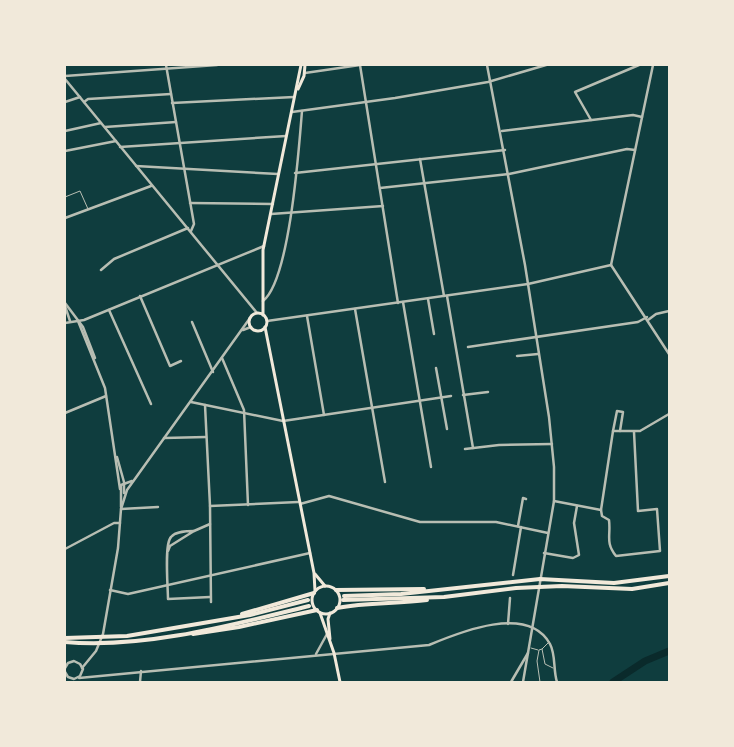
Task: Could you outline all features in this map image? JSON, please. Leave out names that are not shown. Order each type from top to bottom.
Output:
[{"type":"main road","points":[[303,65],[303,73],[292,112],[264,246],[263,315],[267,321],[265,327],[314,573],[315,592],[312,601],[318,611],[334,653],[340,682]]},
{"type":"main road","points":[[263,315],[257,313],[250,318],[251,327],[258,331],[265,327]]},
{"type":"main road","points":[[314,573],[324,586],[336,590],[441,590]]},
{"type":"main road","points":[[444,597],[343,598],[441,590],[522,580],[614,583],[669,576]]},
{"type":"main road","points":[[337,608],[364,604],[402,604],[516,588],[562,586],[632,589],[669,583]]},
{"type":"main road","points":[[226,619],[315,592],[324,586]]},
{"type":"main road","points":[[331,647],[328,619],[330,614],[337,608],[340,600],[336,590]]},
{"type":"main road","points":[[65,638],[127,636],[226,619],[308,600]]},
{"type":"main road","points":[[176,635],[309,606]]},
{"type":"main road","points":[[65,642],[113,642],[239,627],[318,611],[330,614]]},
{"type":"street","points":[[217,65],[166,67],[65,77],[151,186],[191,231],[257,313]]},
{"type":"street","points":[[303,73],[360,65],[398,303]]},
{"type":"street","points":[[487,65],[502,131],[528,284],[552,444],[554,501],[523,682]]},
{"type":"street","points":[[292,112],[492,82],[546,65]]},
{"type":"street","points":[[591,120],[575,92],[639,65]]},
{"type":"street","points":[[652,65],[611,265],[648,319],[669,354]]},
{"type":"street","points":[[166,67],[194,224],[191,231]]},
{"type":"street","points":[[84,102],[88,99],[171,94]]},
{"type":"street","points":[[172,103],[296,97]]},
{"type":"street","points":[[65,102],[80,98]]},
{"type":"street","points":[[263,301],[271,292],[286,244],[302,110]]},
{"type":"street","points":[[502,131],[633,115],[642,116]]},
{"type":"street","points":[[104,127],[176,122]]},
{"type":"street","points":[[65,131],[102,123]]},
{"type":"street","points":[[120,146],[288,136]]},
{"type":"street","points":[[65,151],[116,141]]},
{"type":"street","points":[[380,188],[509,174],[627,149],[635,150]]},
{"type":"street","points":[[295,173],[505,150]]},
{"type":"street","points":[[420,159],[473,448]]},
{"type":"street","points":[[136,166],[280,174]]},
{"type":"street","points":[[65,218],[151,186]]},
{"type":"street","points":[[190,203],[273,204]]},
{"type":"street","points":[[271,214],[383,206]]},
{"type":"street","points":[[101,270],[114,259],[188,228]]},
{"type":"street","points":[[65,323],[78,321],[264,246]]},
{"type":"street","points":[[267,321],[528,284],[611,265]]},
{"type":"street","points":[[140,296],[170,366],[181,361]]},
{"type":"street","points":[[428,299],[434,334]]},
{"type":"street","points":[[403,302],[431,466]]},
{"type":"street","points":[[65,305],[83,327],[90,342],[106,396],[124,497]]},
{"type":"street","points":[[65,305],[70,322]]},
{"type":"street","points":[[109,309],[151,404]]},
{"type":"street","points":[[356,309],[384,482]]},
{"type":"street","points":[[468,347],[536,339],[638,322],[656,314],[669,312]]},
{"type":"street","points":[[307,316],[324,415]]},
{"type":"street","points":[[121,509],[129,486],[213,372],[250,318]]},
{"type":"street","points":[[192,322],[213,372]]},
{"type":"street","points":[[240,333],[246,328],[251,327]]},
{"type":"street","points":[[517,356],[538,354]]},
{"type":"street","points":[[222,358],[245,413],[248,505]]},
{"type":"street","points":[[436,368],[447,429]]},
{"type":"street","points":[[463,395],[488,392]]},
{"type":"street","points":[[65,412],[106,396]]},
{"type":"street","points":[[191,402],[283,421],[451,396]]},
{"type":"street","points":[[205,405],[210,506],[211,602]]},
{"type":"street","points":[[620,432],[623,412],[616,411],[600,510],[602,516],[609,520],[608,544],[616,556],[660,551],[657,509],[638,511],[634,432]]},
{"type":"street","points":[[614,431],[634,432],[658,422],[669,414]]},
{"type":"street","points":[[164,438],[206,437]]},
{"type":"street","points":[[465,449],[499,445],[552,444]]},
{"type":"street","points":[[122,485],[133,481]]},
{"type":"street","points":[[122,485],[129,486]]},
{"type":"street","points":[[79,678],[82,670],[98,648],[103,634],[120,523],[122,485]]},
{"type":"street","points":[[210,506],[299,503],[329,496],[420,522],[472,521],[548,533]]},
{"type":"street","points":[[513,575],[523,498],[526,499]]},
{"type":"street","points":[[554,501],[600,510]]},
{"type":"street","points":[[121,509],[158,506]]},
{"type":"street","points":[[544,553],[573,558],[579,555],[574,523],[577,506]]},
{"type":"street","points":[[65,549],[114,523],[120,523]]},
{"type":"street","points":[[168,551],[170,546],[194,531],[210,524]]},
{"type":"street","points":[[194,531],[179,532],[171,536],[168,551],[168,600],[210,597]]},
{"type":"street","points":[[110,590],[128,594],[310,553]]},
{"type":"street","points":[[508,624],[510,598]]},
{"type":"street","points":[[65,674],[71,680],[141,671],[316,654],[334,653],[342,655],[428,645],[462,631],[496,624],[508,624],[529,626],[549,642],[553,650],[557,682]]},
{"type":"street","points":[[316,654],[327,634]]},
{"type":"street","points":[[512,682],[528,653]]},
{"type":"street","points":[[65,668],[71,662],[89,659]]},
{"type":"street","points":[[78,662],[82,670],[90,677]]},
{"type":"street","points":[[140,682],[141,671]]},
{"type":"lane","points":[[65,197],[80,191],[88,209]]},
{"type":"lane","points":[[531,648],[542,650],[549,642]]},
{"type":"lane","points":[[539,650],[537,661],[540,682]]},
{"type":"lane","points":[[542,650],[545,664],[554,668]]},
{"type":"waterway","points":[[613,682],[645,661],[669,651]]}]
